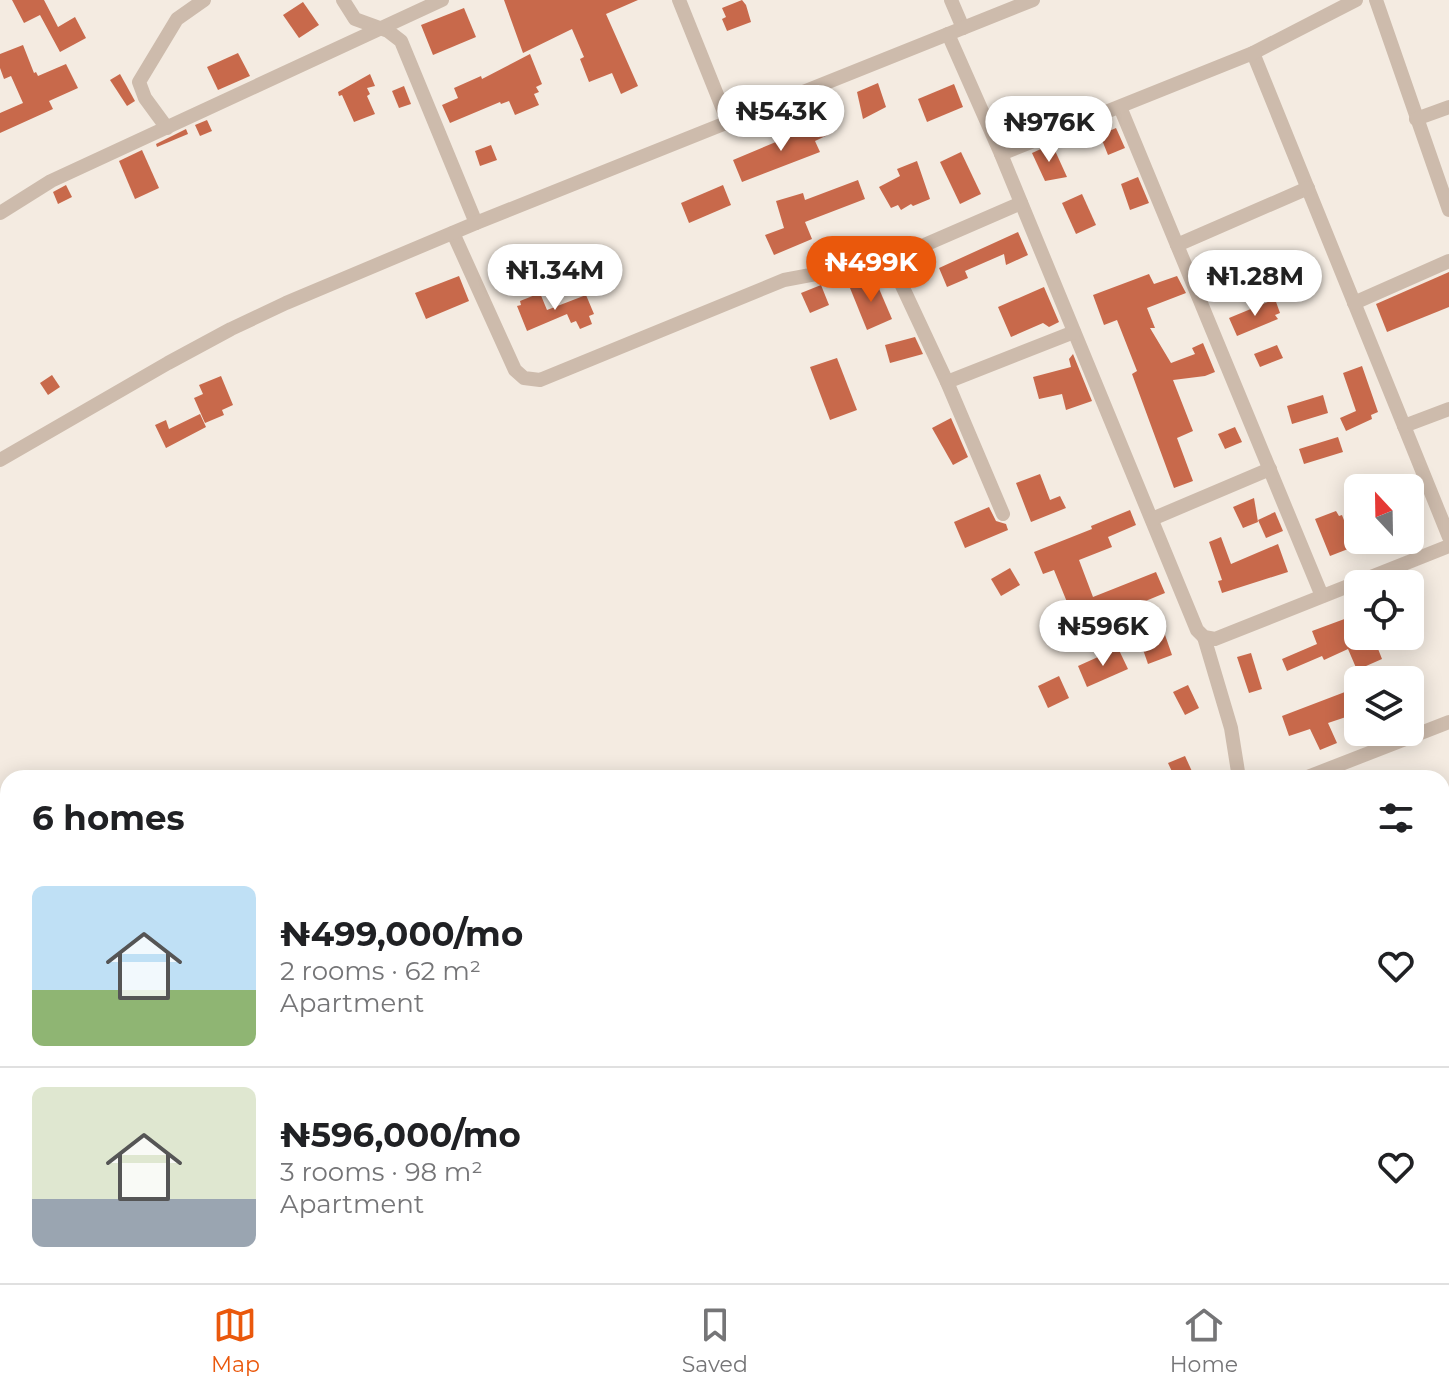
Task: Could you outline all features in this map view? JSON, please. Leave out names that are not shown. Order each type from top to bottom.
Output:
[{"type":"street","points":[[167,128],[145,98],[139,82],[177,19],[204,0]]},
{"type":"street","points":[[343,0],[355,19],[380,28],[401,41],[476,223]]},
{"type":"street","points":[[0,213],[51,181],[442,0]]},
{"type":"street","points":[[679,0],[728,122]]},
{"type":"street","points":[[951,0],[963,28]]},
{"type":"street","points":[[0,460],[231,329],[476,223],[1033,0]]},
{"type":"street","points":[[1001,154],[1253,53],[1356,0]]},
{"type":"street","points":[[1376,0],[1449,210]]},
{"type":"street","points":[[948,34],[1001,154],[1197,630],[1204,637],[1231,728],[1238,770]]},
{"type":"street","points":[[1253,53],[1449,537]]},
{"type":"street","points":[[1120,107],[1322,596]]},
{"type":"street","points":[[1416,119],[1449,107]]},
{"type":"street","points":[[1177,245],[1308,188]]},
{"type":"street","points":[[453,233],[515,370],[524,378],[540,380],[784,280],[890,260],[1021,203]]},
{"type":"street","points":[[890,260],[947,382],[1003,514]]},
{"type":"street","points":[[1354,303],[1449,261]]},
{"type":"street","points":[[947,382],[1074,332]]},
{"type":"street","points":[[1404,426],[1449,409]]},
{"type":"street","points":[[1152,519],[1270,469]]},
{"type":"street","points":[[1204,637],[1215,639],[1449,546]]},
{"type":"street","points":[[1326,770],[1449,722]]},
{"type":"building","points":[[12,0],[44,0],[58,27],[75,17],[86,38],[60,52],[40,15],[24,23]]},
{"type":"building","points":[[504,0],[638,0],[606,14],[638,86],[621,94],[612,73],[589,82],[580,59],[584,57],[572,29],[523,53]]},
{"type":"building","points":[[742,0],[751,22],[727,31],[722,8]]},
{"type":"building","points":[[303,2],[319,25],[299,38],[283,15]]},
{"type":"building","points":[[464,8],[476,37],[433,55],[421,25]]},
{"type":"building","points":[[23,45],[34,73],[38,76],[66,64],[78,88],[49,101],[53,109],[0,133],[0,113],[23,103],[11,76],[4,79],[0,54]]},
{"type":"building","points":[[238,53],[250,76],[218,90],[207,67]]},
{"type":"building","points":[[530,54],[542,84],[536,87],[539,92],[534,94],[539,105],[515,115],[509,101],[500,102],[450,123],[442,105],[458,98],[454,88],[481,76],[482,79]]},
{"type":"building","points":[[120,74],[135,101],[127,106],[110,80]]},
{"type":"building","points":[[370,74],[375,86],[367,88],[370,94],[367,96],[375,114],[354,122],[338,92]]},
{"type":"building","points":[[878,83],[886,107],[863,119],[857,92]]},
{"type":"building","points":[[954,84],[963,107],[927,122],[918,99]]},
{"type":"building","points":[[404,86],[411,104],[399,108],[392,91]]},
{"type":"building","points":[[207,120],[212,131],[200,136],[195,125]]},
{"type":"building","points":[[826,121],[832,133],[815,141],[820,152],[742,182],[733,160]]},
{"type":"building","points":[[1116,128],[1125,148],[1108,155],[1100,135]]},
{"type":"building","points":[[186,129],[188,134],[157,147],[156,144]]},
{"type":"building","points":[[1052,144],[1067,177],[1045,181],[1032,153]]},
{"type":"building","points":[[491,145],[497,160],[480,166],[475,151]]},
{"type":"building","points":[[142,150],[159,188],[135,199],[119,161]]},
{"type":"building","points":[[961,152],[981,194],[960,204],[940,162]]},
{"type":"building","points":[[917,161],[930,199],[901,210],[898,205],[891,208],[879,187],[900,176],[897,169]]},
{"type":"building","points":[[1138,177],[1149,203],[1130,210],[1121,184]]},
{"type":"building","points":[[858,180],[865,199],[805,222],[812,239],[774,255],[765,235],[784,228],[776,201],[803,193],[805,200]]},
{"type":"building","points":[[66,185],[72,197],[58,204],[53,192]]},
{"type":"building","points":[[723,185],[731,205],[689,223],[681,203]]},
{"type":"building","points":[[1082,194],[1096,225],[1076,234],[1062,203]]},
{"type":"building","points":[[1018,232],[1028,255],[1006,265],[1004,254],[965,271],[968,278],[947,287],[939,268]]},
{"type":"building","points":[[1449,272],[1449,307],[1387,332],[1376,304]]},
{"type":"building","points":[[1149,274],[1154,284],[1177,276],[1186,293],[1147,308],[1155,328],[1150,328],[1171,363],[1195,354],[1192,348],[1203,343],[1215,372],[1173,380],[1193,431],[1177,438],[1193,481],[1174,488],[1132,374],[1137,371],[1117,320],[1104,325],[1093,295]]},
{"type":"building","points":[[459,276],[469,301],[426,319],[415,293]]},
{"type":"building","points":[[874,277],[892,319],[867,330],[850,288]]},
{"type":"building","points":[[821,285],[829,305],[810,313],[801,293]]},
{"type":"building","points":[[1044,287],[1059,322],[1049,327],[1043,323],[1011,337],[998,307]]},
{"type":"building","points":[[540,293],[547,310],[586,295],[594,314],[589,316],[592,324],[580,329],[576,321],[571,323],[567,314],[527,331],[517,306],[521,305],[520,301]]},
{"type":"building","points":[[1275,299],[1280,313],[1275,315],[1278,319],[1237,336],[1229,318]]},
{"type":"building","points":[[915,337],[923,354],[890,363],[885,345]]},
{"type":"building","points":[[1277,345],[1283,358],[1260,367],[1254,354]]},
{"type":"building","points":[[1073,354],[1092,401],[1066,410],[1062,394],[1039,399],[1033,377],[1071,367],[1069,359]]},
{"type":"building","points":[[837,358],[857,410],[830,420],[810,367]]},
{"type":"building","points":[[1362,366],[1378,412],[1371,415],[1372,419],[1346,431],[1340,418],[1356,411],[1343,373]]},
{"type":"building","points":[[52,375],[60,387],[48,395],[40,383]]},
{"type":"building","points":[[221,376],[233,405],[222,410],[224,415],[205,423],[194,398],[203,394],[199,385]]},
{"type":"building","points":[[1323,395],[1328,413],[1292,424],[1287,406]]},
{"type":"building","points":[[200,414],[206,427],[166,448],[155,425],[166,420],[169,429]]},
{"type":"building","points":[[951,418],[968,457],[953,465],[932,428]]},
{"type":"building","points":[[1235,427],[1242,442],[1225,449],[1218,434]]},
{"type":"building","points":[[1338,437],[1343,452],[1304,464],[1299,449]]},
{"type":"building","points":[[1040,474],[1050,500],[1060,496],[1066,508],[1031,522],[1016,483]]},
{"type":"building","points":[[1254,498],[1258,522],[1243,528],[1233,507]]},
{"type":"building","points":[[989,507],[996,521],[1006,524],[1008,530],[965,548],[954,522]]},
{"type":"building","points":[[1130,510],[1136,525],[1108,537],[1112,547],[1079,560],[1093,597],[1156,572],[1165,593],[1068,633],[1059,611],[1069,607],[1054,570],[1043,574],[1034,552]]},
{"type":"building","points":[[1336,511],[1339,516],[1342,515],[1344,551],[1330,556],[1315,519]]},
{"type":"building","points":[[1275,512],[1283,531],[1266,538],[1258,520]]},
{"type":"building","points":[[1221,537],[1231,564],[1278,544],[1288,572],[1222,593],[1218,581],[1222,580],[1209,542]]},
{"type":"building","points":[[1010,568],[1020,585],[1001,596],[991,579]]},
{"type":"building","points":[[1344,619],[1346,650],[1287,671],[1282,659],[1317,644],[1312,631]]},
{"type":"building","points":[[1164,632],[1172,655],[1148,664],[1140,641]]},
{"type":"building","points":[[1118,648],[1128,669],[1087,687],[1078,666]]},
{"type":"building","points":[[1348,650],[1378,650],[1382,659],[1366,666],[1355,666]]},
{"type":"building","points":[[1251,653],[1262,689],[1249,693],[1237,657]]},
{"type":"building","points":[[1059,676],[1069,698],[1048,708],[1038,686]]},
{"type":"building","points":[[1188,685],[1199,708],[1185,715],[1173,692]]},
{"type":"building","points":[[1344,692],[1344,718],[1328,723],[1337,743],[1320,750],[1310,729],[1289,736],[1282,716]]},
{"type":"building","points":[[1185,756],[1191,770],[1171,770],[1168,763]]}]
